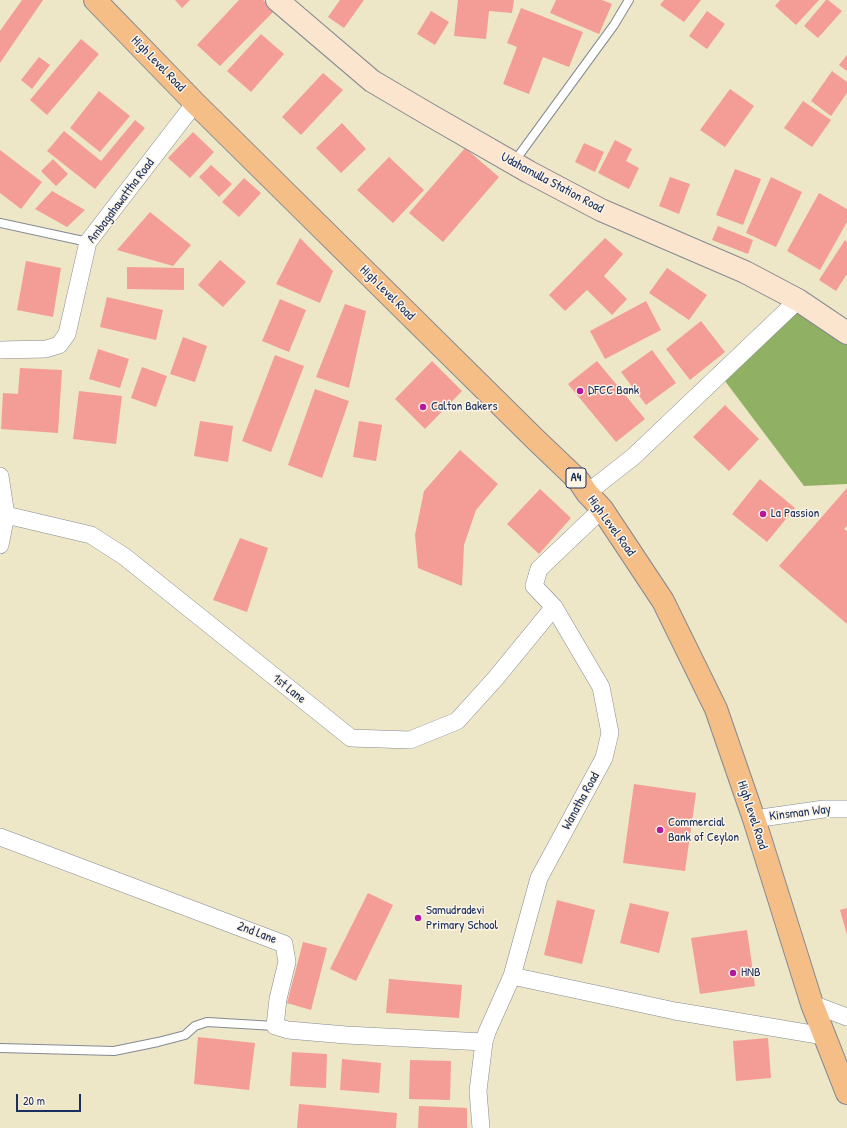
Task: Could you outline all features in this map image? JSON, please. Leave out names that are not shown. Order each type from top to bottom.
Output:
[{"type":"highway","name":"High Level Road","points":[[95,0],[195,103],[529,434],[579,481],[587,493],[602,509],[663,600],[716,709],[754,819],[812,1004],[847,1093]]},
{"type":"street","name":"Udahamulla Station Road","points":[[277,0],[372,80],[513,163],[601,210],[745,272],[798,300],[847,333]]},
{"type":"street","name":"Ambagahawattha Road","points":[[0,350],[46,349],[59,345],[67,334],[88,242],[195,103]]},
{"type":"street","points":[[587,493],[633,457],[798,300]]},
{"type":"street","points":[[0,476],[6,514],[0,545]]},
{"type":"street","name":"Wanatha Road","points":[[481,1128],[478,1091],[484,1042],[487,1032],[512,976],[539,878],[604,758],[610,733],[601,687],[554,607],[534,586],[539,569],[602,509]]},
{"type":"street","name":"1st Lane","points":[[6,514],[91,534],[125,557],[351,738],[410,740],[457,720],[495,679],[554,607]]},
{"type":"street","name":"Kinsman Way","points":[[754,819],[824,809],[847,809]]},
{"type":"street","name":"2nd Lane","points":[[0,837],[284,944],[287,962],[278,999],[275,1026]]},
{"type":"street","points":[[512,976],[675,1012],[824,1036]]},
{"type":"street","points":[[812,1004],[847,1017]]},
{"type":"street","points":[[275,1026],[288,1030],[346,1035],[484,1042]]},
{"type":"lane","points":[[513,163],[614,25],[629,0]]},
{"type":"lane","points":[[0,223],[88,242]]},
{"type":"lane","points":[[0,1048],[114,1051],[185,1035],[195,1026],[207,1022],[275,1026]]},
{"type":"green space","points":[[800,303],[847,330],[847,484],[804,486],[725,381]]},
{"type":"building","points":[[22,0],[43,0],[0,63],[0,31]]},
{"type":"building","points":[[175,0],[190,0],[182,8]]},
{"type":"building","points":[[239,0],[263,0],[275,10],[220,66],[197,45]]},
{"type":"building","points":[[340,0],[364,0],[344,28],[328,17]]},
{"type":"building","points":[[458,0],[514,0],[512,13],[489,11],[486,39],[454,36]]},
{"type":"building","points":[[556,0],[602,0],[612,4],[599,34],[550,13]]},
{"type":"building","points":[[664,0],[701,0],[684,22],[660,5]]},
{"type":"building","points":[[780,0],[819,0],[796,25],[775,6]]},
{"type":"building","points":[[826,0],[842,11],[818,38],[804,26]]},
{"type":"building","points":[[521,8],[583,32],[569,67],[543,57],[529,94],[503,84],[517,47],[507,43]]},
{"type":"building","points":[[431,11],[449,22],[435,45],[417,34]]},
{"type":"building","points":[[707,11],[725,24],[707,49],[689,36]]},
{"type":"building","points":[[261,34],[284,54],[251,92],[227,71]]},
{"type":"building","points":[[81,39],[99,54],[47,115],[30,100]]},
{"type":"building","points":[[847,55],[847,71],[839,65]]},
{"type":"building","points":[[39,57],[50,65],[32,89],[21,80]]},
{"type":"building","points":[[832,71],[847,82],[847,93],[831,116],[811,101]]},
{"type":"building","points":[[323,73],[343,90],[301,135],[282,117]]},
{"type":"building","points":[[730,89],[754,106],[725,147],[700,130]]},
{"type":"building","points":[[99,91],[130,116],[100,152],[70,128]]},
{"type":"building","points":[[803,101],[831,120],[812,147],[784,128]]},
{"type":"building","points":[[135,120],[145,128],[95,189],[47,151],[64,131],[101,161]]},
{"type":"building","points":[[342,123],[366,149],[341,173],[316,148]]},
{"type":"building","points":[[193,132],[214,152],[190,178],[168,158]]},
{"type":"building","points":[[615,140],[632,149],[626,161],[639,168],[629,189],[598,173]]},
{"type":"building","points":[[584,143],[604,152],[595,172],[575,162]]},
{"type":"building","points":[[465,148],[499,177],[443,242],[409,213]]},
{"type":"building","points":[[0,150],[42,182],[21,209],[0,193]]},
{"type":"building","points":[[389,157],[424,190],[393,223],[357,190]]},
{"type":"building","points":[[53,159],[68,174],[56,186],[41,171]]},
{"type":"building","points":[[211,165],[232,184],[219,197],[199,177]]},
{"type":"building","points":[[735,169],[761,179],[743,225],[716,215]]},
{"type":"building","points":[[670,177],[690,184],[679,214],[659,206]]},
{"type":"building","points":[[771,177],[802,192],[776,247],[746,233]]},
{"type":"building","points":[[244,178],[261,193],[239,217],[222,202]]},
{"type":"building","points":[[52,191],[85,210],[67,227],[35,209]]},
{"type":"building","points":[[819,193],[847,209],[847,222],[820,270],[787,251]]},
{"type":"building","points":[[150,212],[191,245],[173,266],[117,250]]},
{"type":"building","points":[[718,226],[753,240],[748,254],[712,240]]},
{"type":"building","points":[[300,238],[333,271],[320,303],[276,284]]},
{"type":"building","points":[[605,238],[623,254],[604,276],[627,299],[612,315],[587,290],[565,311],[549,295]]},
{"type":"building","points":[[845,240],[847,242],[847,274],[836,291],[819,280]]},
{"type":"building","points":[[220,260],[246,282],[223,307],[198,285]]},
{"type":"building","points":[[26,261],[61,268],[53,317],[17,310]]},
{"type":"building","points":[[127,267],[184,268],[184,290],[127,289]]},
{"type":"building","points":[[667,268],[707,295],[689,320],[649,293]]},
{"type":"building","points":[[107,297],[163,310],[156,340],[100,327]]},
{"type":"building","points":[[280,299],[306,310],[289,352],[262,341]]},
{"type":"building","points":[[646,301],[661,330],[605,359],[590,331]]},
{"type":"building","points":[[345,304],[366,311],[349,388],[316,377]]},
{"type":"building","points":[[701,321],[725,352],[690,380],[666,349]]},
{"type":"building","points":[[183,337],[207,346],[195,382],[170,374]]},
{"type":"building","points":[[98,349],[129,359],[120,388],[89,379]]},
{"type":"building","points":[[652,350],[676,383],[646,405],[621,372]]},
{"type":"building","points":[[275,355],[304,366],[271,452],[242,441]]},
{"type":"building","points":[[432,361],[462,391],[425,429],[395,399]]},
{"type":"building","points":[[597,361],[645,419],[616,442],[568,384]]},
{"type":"building","points":[[142,367],[167,376],[156,407],[131,398]]},
{"type":"building","points":[[20,368],[62,370],[58,433],[1,429],[3,393],[18,394]]},
{"type":"building","points":[[315,389],[349,401],[322,478],[288,465]]},
{"type":"building","points":[[79,391],[122,396],[116,444],[73,439]]},
{"type":"building","points":[[725,405],[759,439],[729,471],[693,437]]},
{"type":"building","points":[[200,421],[233,426],[228,462],[194,456]]},
{"type":"building","points":[[359,421],[382,425],[376,461],[353,457]]},
{"type":"building","points":[[460,450],[498,484],[476,510],[464,545],[462,586],[418,568],[415,535],[424,491]]},
{"type":"building","points":[[760,479],[795,508],[767,542],[732,514]]},
{"type":"building","points":[[847,488],[847,526],[844,529],[847,531],[847,624],[779,566]]},
{"type":"building","points":[[540,489],[571,518],[539,554],[507,524]]},
{"type":"building","points":[[240,538],[268,548],[247,612],[213,600]]},
{"type":"building","points":[[634,784],[696,793],[685,871],[623,863]]},
{"type":"building","points":[[368,893],[393,905],[356,981],[330,969]]},
{"type":"building","points":[[557,900],[595,910],[582,964],[544,955]]},
{"type":"building","points":[[630,903],[669,912],[659,953],[620,943]]},
{"type":"building","points":[[847,908],[847,935],[840,910]]},
{"type":"building","points":[[747,930],[755,986],[700,994],[691,938]]},
{"type":"building","points":[[303,942],[327,948],[311,1010],[287,1003]]},
{"type":"building","points":[[389,979],[462,985],[459,1018],[386,1013]]},
{"type":"building","points":[[198,1037],[255,1043],[249,1090],[194,1084]]},
{"type":"building","points":[[768,1038],[771,1078],[736,1081],[733,1041]]},
{"type":"building","points":[[292,1052],[327,1054],[326,1088],[290,1086]]},
{"type":"building","points":[[342,1059],[381,1063],[379,1093],[340,1090]]},
{"type":"building","points":[[410,1060],[451,1061],[450,1100],[409,1099]]},
{"type":"building","points":[[299,1104],[397,1113],[396,1128],[297,1128]]},
{"type":"building","points":[[419,1106],[467,1108],[467,1128],[418,1128]]},
{"type":"place","name":"DFCC Bank","points":[[580,391]]},
{"type":"place","name":"Calton Bakers","points":[[423,407]]},
{"type":"place","name":"La Passion","points":[[763,514]]},
{"type":"place","name":"Commercial Bank of Ceylon","points":[[660,830]]},
{"type":"place","name":"Samudradevi Primary School","points":[[418,918]]},
{"type":"place","name":"HNB","points":[[733,973]]}]
